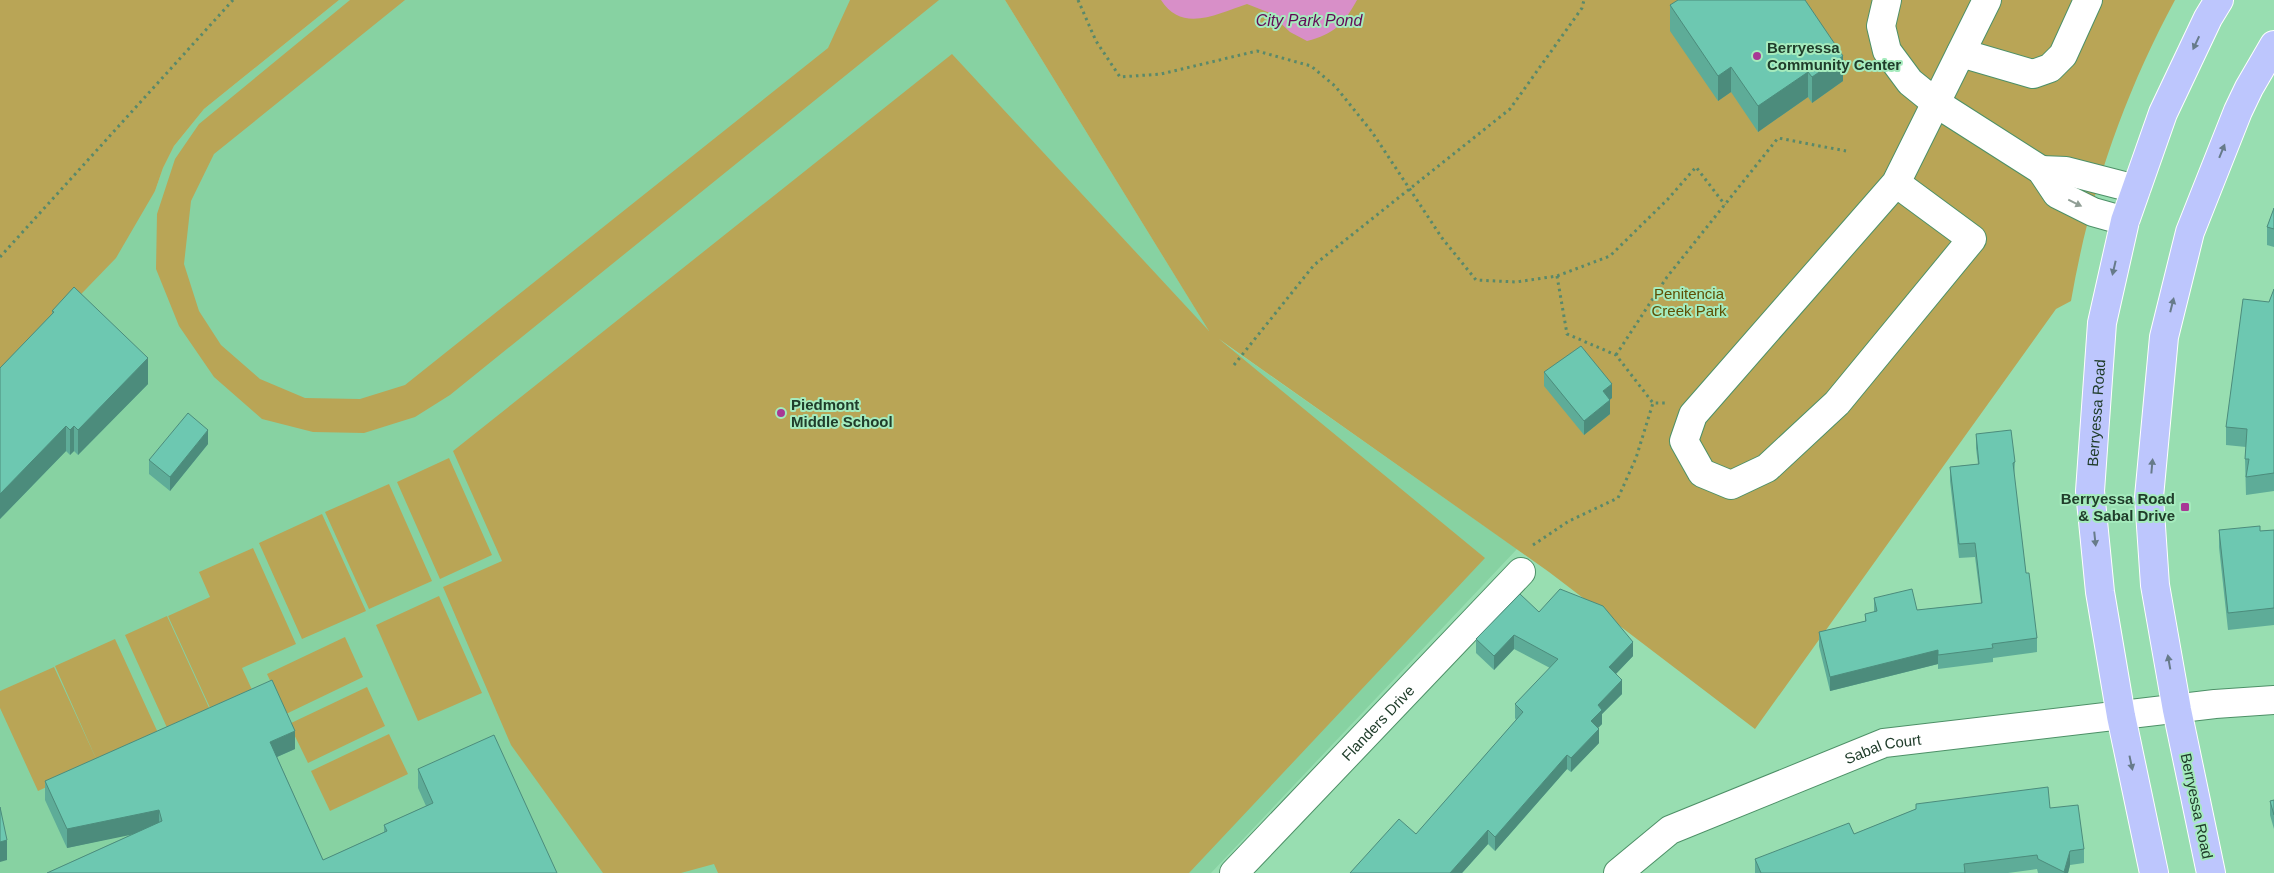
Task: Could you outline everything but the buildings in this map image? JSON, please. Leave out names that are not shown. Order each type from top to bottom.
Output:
[{"type":"main road","name":"Berryessa Road","points":[[2154,873],[2121,716],[2100,592],[2090,490],[2102,323],[2125,221],[2163,113],[2208,18],[2219,0]]},
{"type":"main road","name":"Berryessa Road","points":[[2212,873],[2177,710],[2155,585],[2149,496],[2164,338],[2190,232],[2238,111],[2274,45]]},
{"type":"street","points":[[1887,0],[1880,26],[1888,51],[1910,82],[1936,103],[2042,170],[2057,194],[2093,212],[2125,221]]},
{"type":"street","points":[[1896,183],[1972,239],[1837,403],[1767,468],[1731,485],[1702,473],[1684,442],[1693,415],[1896,183],[1987,0]]},
{"type":"street","points":[[1961,53],[2033,74],[2050,68],[2063,56],[2088,0]]},
{"type":"street","points":[[2042,170],[2066,171],[2136,189]]},
{"type":"street","name":"Flanders Drive","points":[[1234,873],[1521,572]]},
{"type":"street","name":"Sabal Court","points":[[1618,873],[1670,830],[1884,743],[2177,710],[2215,704],[2274,700]]},
{"type":"path","points":[[0,257],[234,0]]},
{"type":"path","points":[[1078,0],[1096,40],[1120,77],[1161,74],[1257,51],[1311,66],[1335,86],[1372,132],[1442,238],[1476,280],[1516,282],[1557,276],[1610,256],[1668,199],[1696,167],[1725,205]]},
{"type":"path","points":[[1234,365],[1314,265],[1510,109],[1582,8],[1584,0]]},
{"type":"path","points":[[1616,355],[1667,277],[1778,138],[1846,151]]},
{"type":"path","points":[[1557,276],[1567,334],[1616,355],[1653,403],[1669,404],[1693,415]]},
{"type":"path","points":[[1531,546],[1569,521],[1618,498],[1636,458],[1653,403]]},
{"type":"shaded area","name":"Piedmont Middle School","points":[[339,0],[1005,0],[1211,334],[1517,549],[1211,873],[0,873],[0,378],[155,191],[163,168],[174,146],[204,109]]},
{"type":"green space","points":[[0,0],[339,0],[204,109],[174,146],[163,168],[155,191],[116,258],[0,378]]},
{"type":"green space","points":[[350,0],[405,0],[214,154],[191,201],[184,264],[199,311],[221,345],[260,379],[305,398],[360,399],[405,385],[828,48],[850,0],[939,0],[450,395],[415,417],[364,433],[313,432],[262,419],[214,377],[179,326],[156,269],[157,214],[175,159],[199,124]]},
{"type":"green space","name":"Penitencia Creek Park","points":[[1005,0],[2175,0],[2140,72],[2111,146],[2098,184],[2071,301],[2056,309],[1755,729],[1549,572],[1219,339],[1485,558],[1189,873],[718,873],[714,864],[681,873],[603,873],[511,745],[443,587],[502,561],[453,451],[952,54],[1209,331]]},
{"type":"green space","points":[[449,458],[492,555],[440,579],[397,482]]},
{"type":"green space","points":[[389,484],[432,581],[369,609],[325,512]]},
{"type":"green space","points":[[322,514],[366,611],[302,639],[259,543]]},
{"type":"green space","points":[[253,548],[296,644],[242,668],[254,694],[212,712],[168,616],[210,597],[199,572]]},
{"type":"green space","points":[[439,596],[482,693],[418,721],[376,625]]},
{"type":"green space","points":[[167,616],[211,712],[169,732],[125,635]]},
{"type":"green space","points":[[345,637],[363,677],[286,714],[267,674]]},
{"type":"green space","points":[[115,639],[159,735],[98,763],[55,666]]},
{"type":"green space","points":[[54,667],[98,763],[38,791],[0,708],[0,691]]},
{"type":"green space","points":[[367,687],[385,726],[308,763],[289,724]]},
{"type":"green space","points":[[389,734],[408,774],[330,811],[311,771]]},
{"type":"water","name":"City Park Pond","points":[[1161,0],[1357,0],[1348,16],[1337,27],[1324,35],[1307,41],[1290,32],[1270,13],[1247,4],[1213,16],[1190,19],[1179,16]]},
{"type":"place","name":"Berryessa Community Center","points":[[1757,56]]},
{"type":"place","name":"Piedmont Middle School","points":[[781,413]]},
{"type":"place","name":"Berryessa Road & Sabal Drive","points":[[2185,507]]}]
